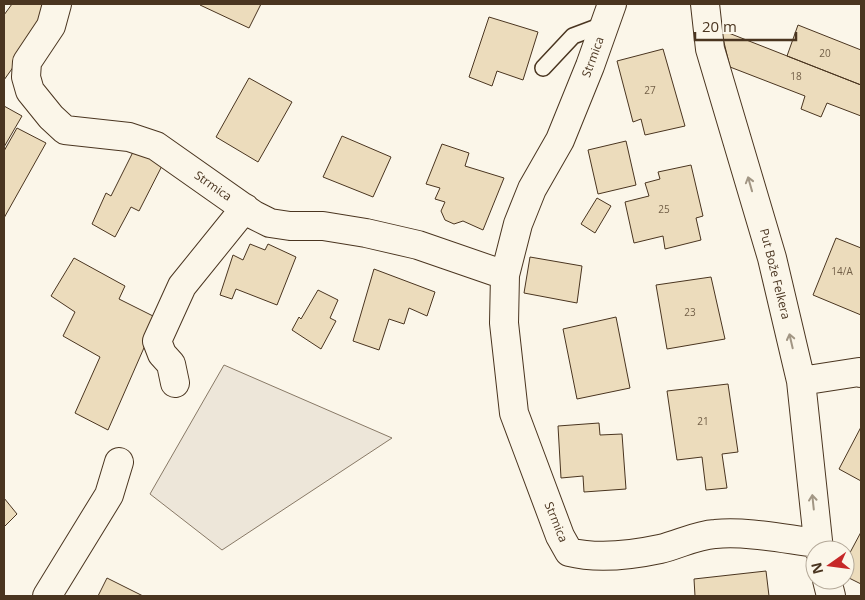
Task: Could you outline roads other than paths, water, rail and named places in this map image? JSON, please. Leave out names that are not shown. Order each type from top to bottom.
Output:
[{"type":"street","name":"Strmica","points":[[57,4],[51,26],[27,62],[26,78],[30,91],[51,117],[65,130],[129,137],[156,146],[270,224],[323,226],[366,232],[418,245],[505,275]]},
{"type":"street","name":"Put Bože Felkera","points":[[705,4],[710,49],[772,258],[801,381],[817,540]]},
{"type":"street","name":"Strmica","points":[[608,14],[590,66],[560,140],[532,189],[518,224],[505,275],[504,323],[514,413],[560,536],[569,552],[580,555],[614,555],[658,549],[713,534],[738,534],[805,544]]},
{"type":"street","points":[[175,384],[171,364],[162,354],[157,341],[182,286],[245,208]]},
{"type":"street","points":[[801,381],[861,373]]},
{"type":"street","points":[[47,596],[109,495],[119,462]]},
{"type":"lane","points":[[543,68],[573,36],[608,14]]}]
